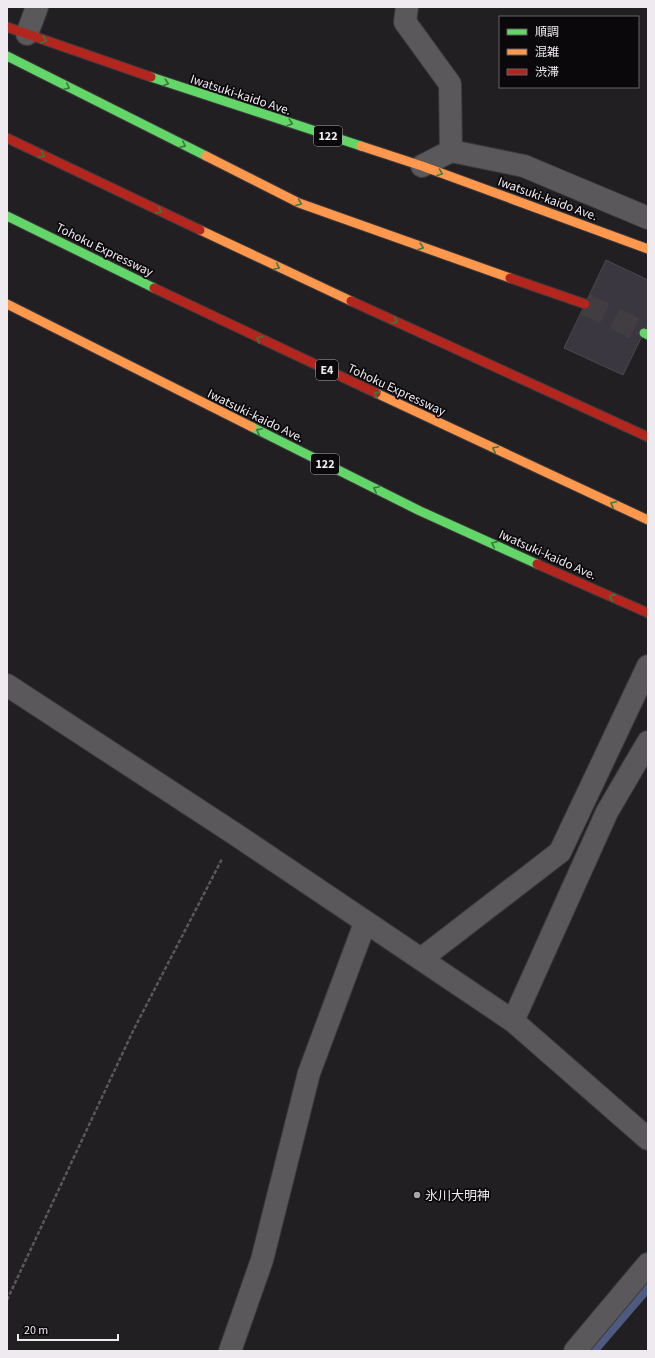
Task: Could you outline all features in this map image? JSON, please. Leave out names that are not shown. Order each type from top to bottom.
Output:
[{"type":"highway","name":"Iwatsuki-kaido Ave.","points":[[17,30],[166,82],[422,166],[638,244],[648,249]]},
{"type":"highway","points":[[7,56],[299,203],[585,304]]},
{"type":"highway","points":[[7,138],[278,268],[648,437]]},
{"type":"highway","name":"Tohoku Expressway","points":[[7,216],[250,334],[648,520]]},
{"type":"highway","name":"Iwatsuki-kaido Ave.","points":[[7,304],[420,511],[648,613]]},
{"type":"street","points":[[17,30],[37,7]]},
{"type":"street","points":[[407,7],[405,22],[450,84],[451,151]]},
{"type":"street","points":[[422,166],[451,151],[524,166],[648,218]]},
{"type":"street","points":[[421,959],[560,852],[648,666]]},
{"type":"street","points":[[7,685],[235,834],[365,923],[513,1021],[648,1139]]},
{"type":"street","points":[[513,1021],[607,812],[648,742]]},
{"type":"street","points":[[230,1351],[262,1260],[309,1073],[365,923]]},
{"type":"street","points":[[575,1351],[648,1264]]},
{"type":"path","points":[[7,1300],[133,1031],[235,834]]},
{"type":"building","points":[[606,260],[648,280],[648,324],[623,375],[564,348]]},
{"type":"waterway","points":[[593,1351],[648,1287]]},
{"type":"tunnel","points":[[585,304],[644,333]]},
{"type":"traffic: fast","points":[[7,56],[206,156]]},
{"type":"traffic: fast","points":[[151,77],[361,146]]},
{"type":"traffic: fast","points":[[7,216],[154,288]]},
{"type":"traffic: fast","points":[[644,333],[648,335]]},
{"type":"traffic: fast","points":[[252,427],[420,511],[537,564]]},
{"type":"traffic: slow","points":[[361,146],[422,166],[648,249]]},
{"type":"traffic: slow","points":[[206,156],[299,203],[510,278]]},
{"type":"traffic: slow","points":[[200,230],[351,301]]},
{"type":"traffic: slow","points":[[7,304],[252,427]]},
{"type":"traffic: slow","points":[[376,393],[648,520]]},
{"type":"traffic: jam","points":[[7,27],[151,77]]},
{"type":"traffic: jam","points":[[7,138],[200,230]]},
{"type":"traffic: jam","points":[[510,278],[585,304]]},
{"type":"traffic: jam","points":[[154,288],[376,393]]},
{"type":"traffic: jam","points":[[351,301],[648,437]]},
{"type":"traffic: jam","points":[[537,564],[648,613]]},
{"type":"place","name":"氷川大明神","points":[[417,1195]]}]
